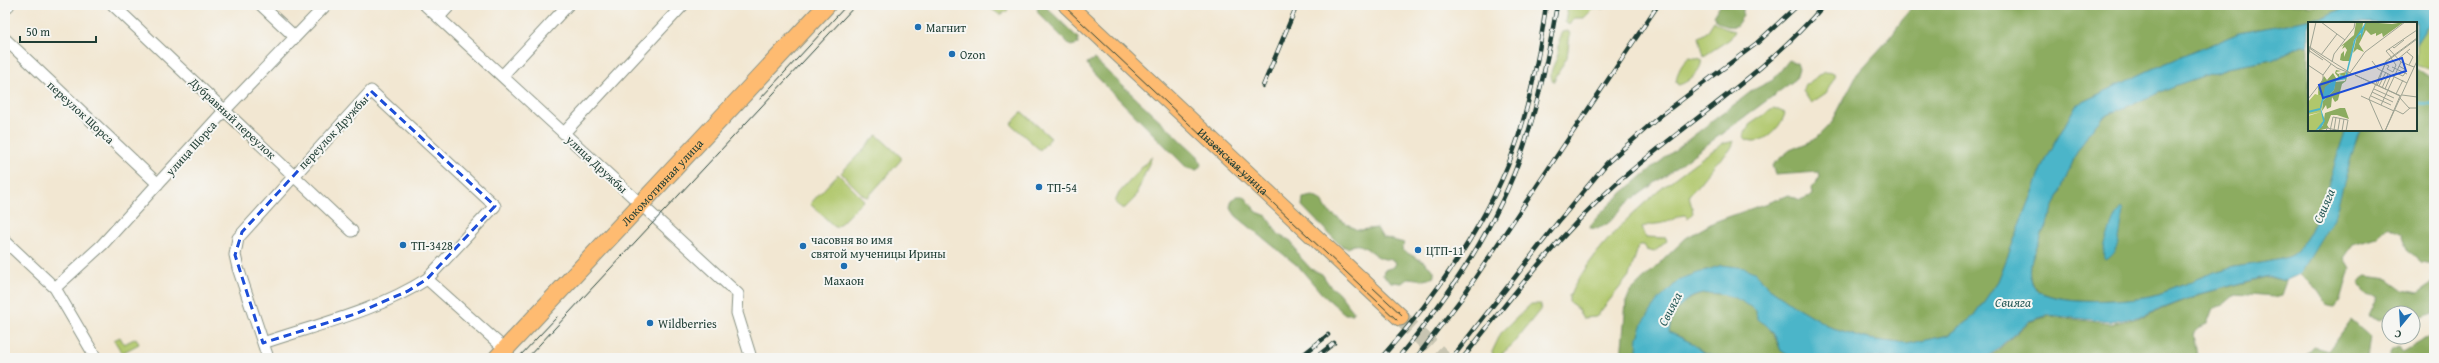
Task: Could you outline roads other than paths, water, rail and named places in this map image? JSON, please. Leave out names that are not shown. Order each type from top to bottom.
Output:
[{"type":"main road","name":"Локомотивная улица","points":[[501,353],[827,5]]},
{"type":"main road","name":"Инзенская улица","points":[[1067,5],[1400,317]]},
{"type":"street","points":[[5,9],[9,5]]},
{"type":"street","name":"Дубравный переулок","points":[[113,5],[352,231]]},
{"type":"street","points":[[261,5],[296,37]]},
{"type":"street","name":"улица Щорса","points":[[55,288],[102,245],[225,110],[326,5]]},
{"type":"street","name":"улица Дружбы","points":[[425,5],[738,294],[737,313],[751,358]]},
{"type":"street","points":[[439,17],[450,5]]},
{"type":"street","points":[[502,76],[568,5]]},
{"type":"street","points":[[564,133],[683,5]]},
{"type":"street","name":"переулок Щорса","points":[[5,39],[158,184]]},
{"type":"street","name":"переулок Дружбы","points":[[263,343],[355,314],[408,291],[427,279],[494,206],[371,91],[242,232],[236,246],[238,268],[263,343],[268,358]]},
{"type":"street","points":[[5,241],[55,288],[96,358]]},
{"type":"street","points":[[427,279],[501,353]]},
{"type":"water","name":"Свияга","points":[[2349,5],[2434,5],[2434,16],[2417,42],[2417,22],[2308,22],[2308,46],[2302,45],[2272,60],[2226,68],[2174,86],[2103,117],[2089,132],[2076,154],[2032,259],[2030,270],[2033,285],[2044,294],[2057,298],[2074,300],[2111,300],[2154,295],[2225,269],[2288,257],[2293,254],[2302,244],[2311,230],[2325,196],[2346,131],[2360,131],[2357,137],[2334,218],[2300,274],[2284,281],[2268,276],[2200,294],[2143,316],[2111,322],[2049,315],[2029,321],[1987,358],[1790,358],[1787,353],[1781,351],[1773,332],[1758,319],[1753,309],[1741,301],[1728,296],[1715,293],[1702,294],[1690,298],[1680,306],[1673,317],[1669,332],[1692,343],[1703,353],[1720,358],[1641,358],[1637,350],[1638,337],[1644,321],[1660,299],[1680,279],[1722,265],[1745,268],[1756,273],[1768,287],[1798,308],[1830,327],[1868,339],[1907,344],[1949,335],[1974,316],[1998,281],[2046,159],[2076,105],[2152,69],[2239,33],[2324,17]]},
{"type":"water","points":[[2121,208],[2123,211],[2117,245],[2111,256],[2105,260],[2104,251],[2108,234]]},
{"type":"waterway","points":[[2417,103],[2434,104]]},
{"type":"tunnel","points":[[1400,317],[1443,358]]},
{"type":"tram line","points":[[760,99],[847,5]]},
{"type":"tram line","points":[[527,358],[856,5]]},
{"type":"tram line","points":[[1063,5],[1397,320]]},
{"type":"tram line","points":[[1373,288],[1402,315]]},
{"type":"tram line","points":[[518,358],[557,317]]},
{"type":"railway","points":[[1263,86],[1297,5]]},
{"type":"railway","points":[[1381,358],[1422,309],[1460,255],[1478,226],[1507,168],[1523,121],[1535,72],[1546,5]]},
{"type":"railway","points":[[1398,358],[1454,284],[1471,258],[1501,204],[1524,146],[1539,94],[1557,5]]},
{"type":"railway","points":[[1416,358],[1461,299],[1658,5]]},
{"type":"railway","points":[[1452,358],[1558,222],[1607,163],[1660,116],[1757,43],[1798,5]]},
{"type":"railway","points":[[1463,358],[1537,266],[1597,201],[1645,159],[1725,97],[1777,53],[1824,5]]},
{"type":"railway","points":[[1299,358],[1328,335]]},
{"type":"railway","points":[[1315,358],[1334,343]]},
{"type":"place","name":"Магнит","points":[[918,27]]},
{"type":"place","name":"Ozon","points":[[952,54]]},
{"type":"place","name":"ТП-54","points":[[1039,187]]},
{"type":"place","name":"ТП-3428","points":[[403,245]]},
{"type":"place","name":"часовня во имя святой мученицы Ирины","points":[[803,246]]},
{"type":"place","name":"ЦТП-11","points":[[1418,250]]},
{"type":"place","name":"Махаон","points":[[844,266]]},
{"type":"place","name":"Wildberries","points":[[650,323]]}]
